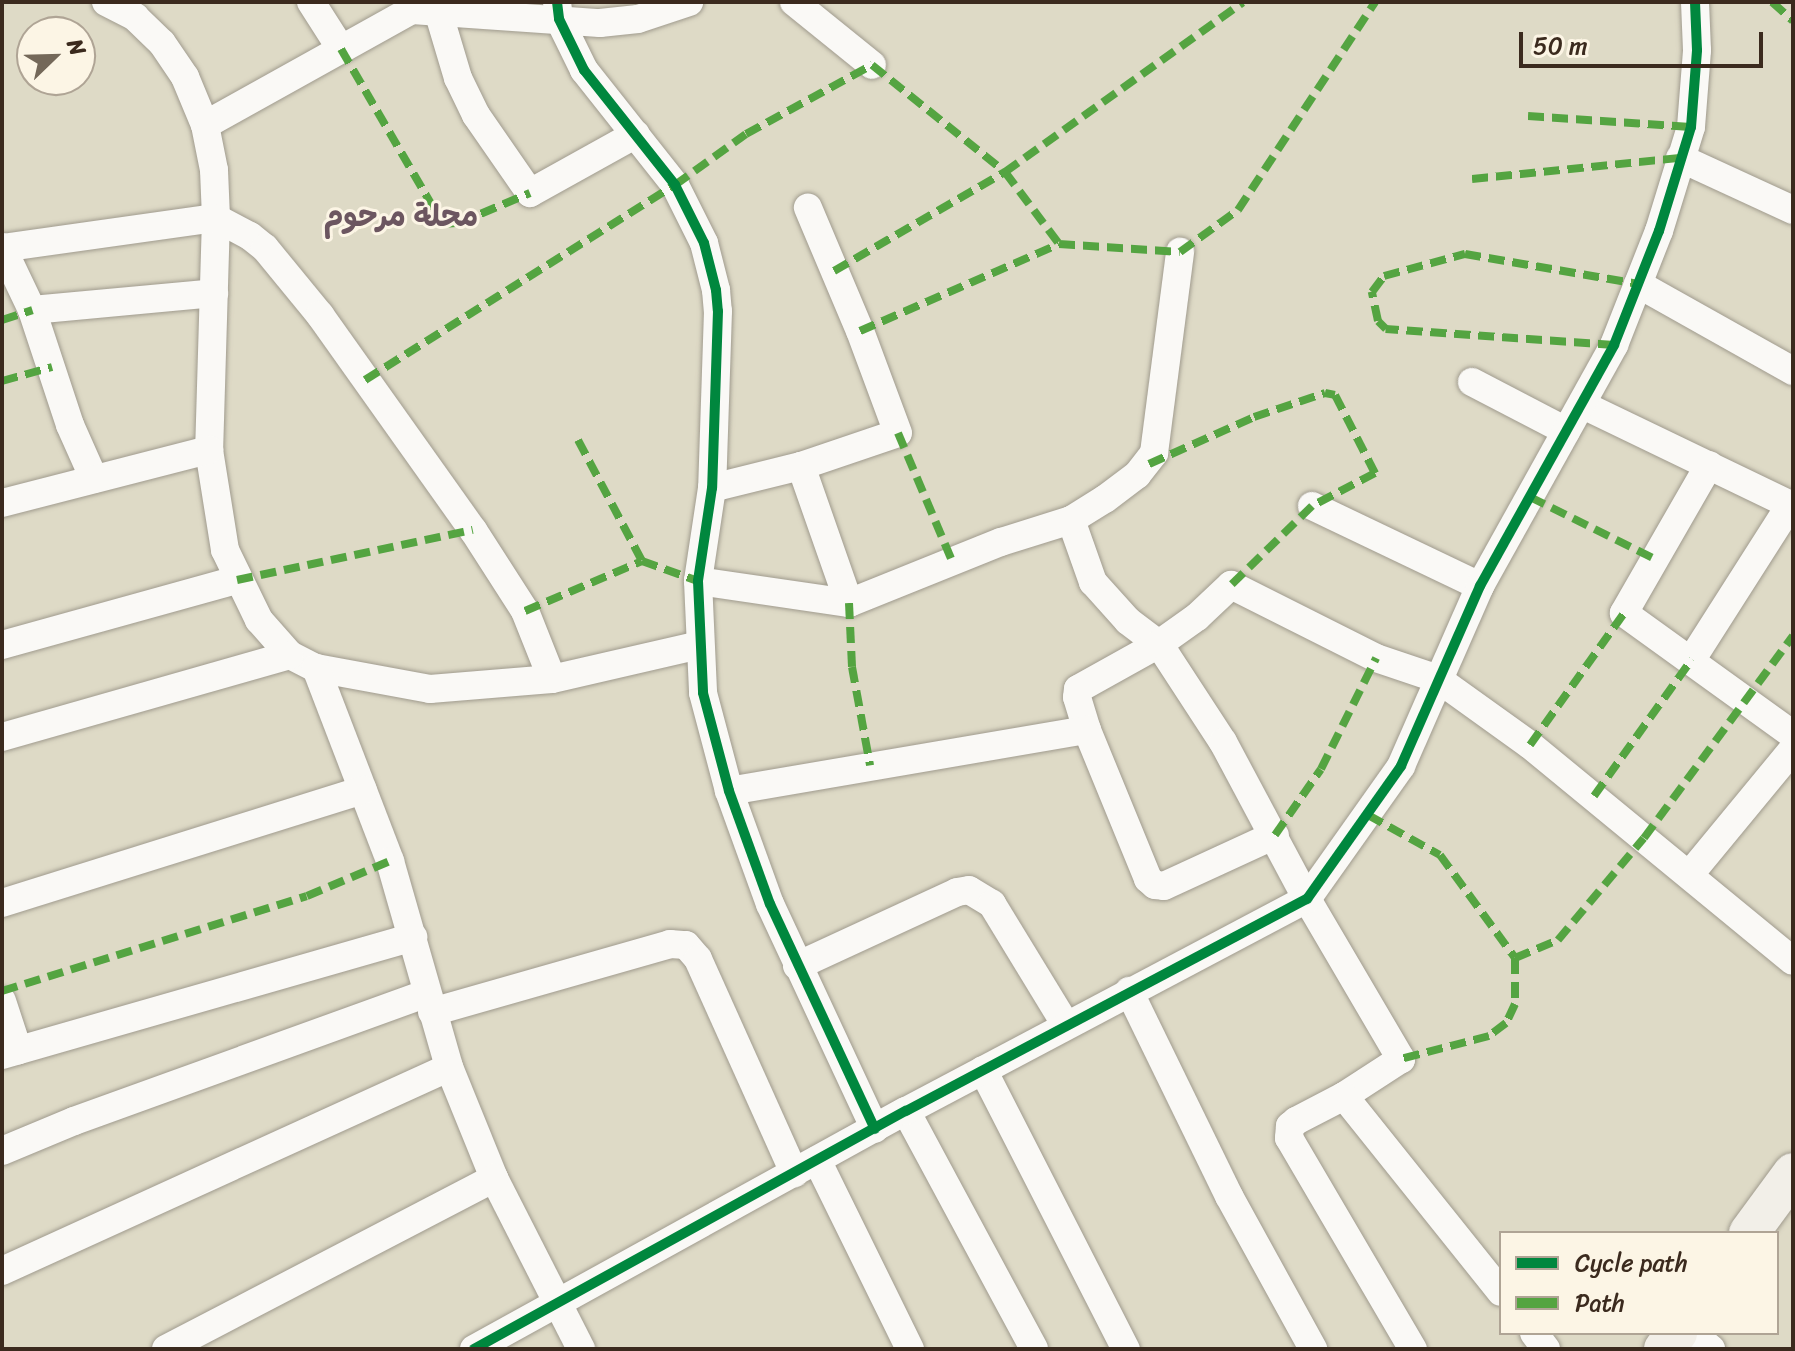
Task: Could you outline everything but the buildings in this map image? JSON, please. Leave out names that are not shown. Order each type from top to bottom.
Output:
[{"type":"main road","points":[[1751,1231],[1789,1188]]},
{"type":"street","points":[[106,2],[135,17],[162,43],[185,77],[205,125],[214,170],[216,218],[209,450],[225,550],[259,620],[290,655],[316,668],[430,689],[552,679],[699,645]]},
{"type":"street","points":[[311,2],[341,49]]},
{"type":"street","points":[[205,125],[420,8],[558,11],[600,23],[638,19],[689,2]]},
{"type":"street","points":[[794,2],[872,65]]},
{"type":"street","points":[[474,1349],[906,1111],[1307,899],[1401,766],[1480,586],[1614,345],[1659,231],[1691,127],[1697,50],[1695,2]]},
{"type":"street","points":[[420,8],[476,115],[530,193],[636,134]]},
{"type":"street","points":[[558,11],[584,70],[675,185],[704,243],[716,290],[712,488],[698,581],[703,693],[729,791],[797,966],[875,1129]]},
{"type":"street","points":[[1680,158],[1793,210]]},
{"type":"street","points":[[712,488],[801,466],[898,433],[860,331],[808,208]]},
{"type":"street","points":[[94,479],[70,425],[32,310],[2,248],[216,218],[236,227],[265,248],[320,315],[502,573],[525,611],[552,679]]},
{"type":"street","points":[[698,581],[849,603],[1001,542],[1071,520],[1126,485],[1149,464],[1154,453],[1180,252]]},
{"type":"street","points":[[1638,284],[1793,371]]},
{"type":"street","points":[[32,310],[214,293]]},
{"type":"street","points":[[1472,382],[1566,431]]},
{"type":"street","points":[[1583,405],[1791,506],[1692,659]]},
{"type":"street","points":[[2,503],[209,450]]},
{"type":"street","points":[[1709,465],[1624,613],[1692,659],[1793,735]]},
{"type":"street","points":[[801,466],[849,603]]},
{"type":"street","points":[[1312,506],[1480,586]]},
{"type":"street","points":[[1071,520],[1082,561],[1105,599],[1159,644],[1223,742],[1307,899],[1401,1059],[1344,1096],[1296,1121],[1290,1126],[1289,1138],[1413,1349]]},
{"type":"street","points":[[2,645],[237,580]]},
{"type":"street","points":[[1275,835],[1164,886],[1155,885],[1148,879],[1087,730],[1077,697],[1078,689],[1159,644],[1197,617],[1231,585],[1376,658],[1438,679],[1530,745],[1690,874],[1788,947]]},
{"type":"street","points":[[2,737],[290,655]]},
{"type":"street","points":[[316,668],[390,861],[449,1067],[494,1178],[581,1349]]},
{"type":"street","points":[[729,791],[1087,730]]},
{"type":"street","points":[[1690,874],[1793,749]]},
{"type":"street","points":[[2,903],[363,790]]},
{"type":"street","points":[[797,966],[957,892],[969,890],[992,904],[1066,1025]]},
{"type":"street","points":[[2,1001],[10,1053],[413,937]]},
{"type":"street","points":[[2,1151],[74,1121],[430,1002],[670,944],[686,945],[698,959],[806,1166],[910,1349]]},
{"type":"street","points":[[1129,991],[1229,1196],[1313,1349]]},
{"type":"street","points":[[2,1271],[449,1067]]},
{"type":"street","points":[[983,1070],[1126,1349]]},
{"type":"street","points":[[1344,1096],[1499,1290]]},
{"type":"street","points":[[906,1111],[1034,1349]]},
{"type":"street","points":[[166,1349],[494,1178]]},
{"type":"street","points":[[1694,1335],[1711,1349]]},
{"type":"marked path","points":[[834,271],[1005,172],[1243,2]]},
{"type":"marked path","points":[[860,331],[1059,244],[1180,252],[1238,210],[1375,2]]},
{"type":"marked path","points":[[1772,2],[1793,21]]},
{"type":"marked path","points":[[341,49],[443,224],[459,223],[530,193]]},
{"type":"marked path","points":[[365,380],[675,185],[746,134],[872,65],[1005,172],[1059,244]]},
{"type":"marked path","points":[[1528,116],[1691,127]]},
{"type":"marked path","points":[[1472,179],[1680,158]]},
{"type":"marked path","points":[[1614,345],[1386,329],[1378,321],[1372,292],[1384,276],[1465,254],[1638,284]]},
{"type":"marked path","points":[[2,320],[32,310]]},
{"type":"marked path","points":[[2,381],[52,367]]},
{"type":"marked path","points":[[1149,464],[1254,417],[1325,393],[1335,395],[1375,473],[1312,506],[1231,585]]},
{"type":"marked path","points":[[898,433],[953,563]]},
{"type":"marked path","points":[[578,440],[642,561],[698,581]]},
{"type":"marked path","points":[[1530,497],[1655,559]]},
{"type":"marked path","points":[[237,580],[473,530]]},
{"type":"marked path","points":[[525,611],[642,561]]},
{"type":"marked path","points":[[849,603],[852,667],[870,765]]},
{"type":"marked path","points":[[1530,745],[1624,613]]},
{"type":"marked path","points":[[1515,958],[1558,940],[1644,838],[1793,636]]},
{"type":"marked path","points":[[1275,835],[1321,769],[1376,658]]},
{"type":"marked path","points":[[1594,796],[1692,659]]},
{"type":"marked path","points":[[1368,815],[1440,855],[1515,958],[1515,1004],[1506,1023],[1489,1036],[1401,1059]]},
{"type":"marked path","points":[[2,991],[307,896],[390,861]]},
{"type":"cycle path","points":[[557,2],[559,19],[584,70],[675,185],[704,243],[718,311],[712,488],[698,581],[703,693],[729,791],[770,904],[875,1129]]},
{"type":"cycle path","points":[[474,1349],[906,1111],[1307,899],[1401,766],[1480,586],[1614,345],[1659,231],[1691,127],[1697,50],[1695,2]]},
{"type":"district","name":"محلة مرحوم","points":[[401,216]]}]
